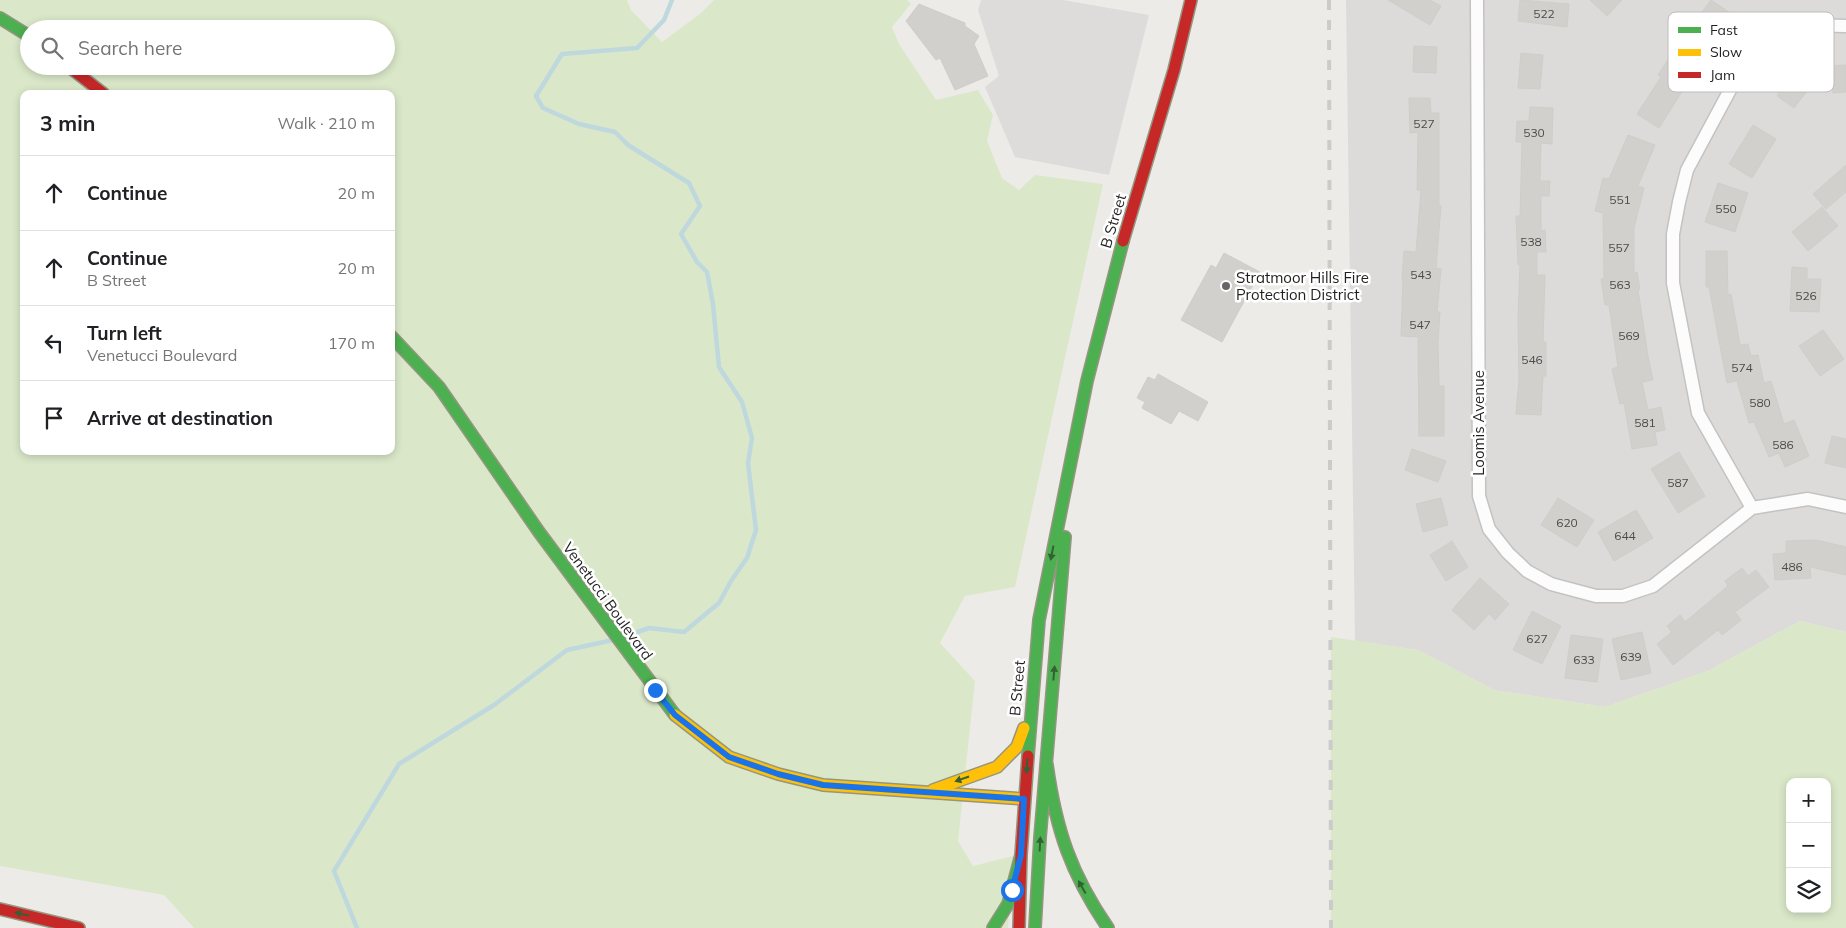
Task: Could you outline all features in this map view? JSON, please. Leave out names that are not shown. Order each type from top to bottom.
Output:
[{"type":"main road","name":"B Street","points":[[1019,928],[1024,799],[1039,620],[1087,380],[1115,267],[1174,70],[1191,0]]},
{"type":"main road","points":[[0,18],[20,30]]},
{"type":"main road","points":[[6,35],[20,42]]},
{"type":"main road","points":[[80,75],[99,90]]},
{"type":"main road","name":"Venetucci Boulevard","points":[[395,340],[439,387],[539,532],[675,715],[729,757],[778,774],[823,785],[1024,799]]},
{"type":"main road","name":"B Street","points":[[1035,928],[1040,838],[1072,454]]},
{"type":"main road","name":"Venetucci Boulevard","points":[[928,792],[996,767],[1017,747],[1030,713]]},
{"type":"main road","points":[[1046,765],[1052,806],[1064,848],[1084,893],[1108,928]]},
{"type":"main road","points":[[994,928],[1008,904],[1021,855]]},
{"type":"main road","points":[[0,909],[79,928]]},
{"type":"street","name":"Loomis Avenue","points":[[1477,0],[1479,496],[1489,529],[1508,553],[1527,571],[1551,584],[1596,596],[1623,596],[1653,586],[1752,508]]},
{"type":"street","points":[[1729,92],[1687,170],[1673,234],[1673,283],[1698,413],[1752,508],[1808,499],[1846,507]]},
{"type":"shaded area","points":[[981,0],[1063,0],[1149,15],[1109,175],[1015,157],[985,87],[999,76],[978,10]]},
{"type":"shaded area","points":[[1346,0],[1846,0],[1846,632],[1800,621],[1708,671],[1605,707],[1494,690],[1418,650],[1355,641]]},
{"type":"green space","points":[[0,0],[627,0],[631,10],[662,42],[701,13],[714,0],[907,0],[911,4],[892,27],[899,44],[936,100],[978,90],[993,115],[987,141],[1002,178],[1019,190],[1035,175],[1103,184],[1015,587],[965,596],[940,643],[975,681],[958,841],[973,866],[1013,856],[1008,928],[194,928],[164,895],[0,866]]},
{"type":"green space","points":[[1800,621],[1846,632],[1846,928],[1331,928],[1331,637],[1418,650],[1494,690],[1605,707],[1708,671]]},
{"type":"building","points":[[1388,0],[1430,0],[1441,6],[1430,25]]},
{"type":"building","points":[[1520,0],[1569,4],[1567,27],[1518,21]]},
{"type":"building","points":[[1590,0],[1622,0],[1607,16]]},
{"type":"building","points":[[1711,0],[1729,12],[1702,12]]},
{"type":"building","points":[[919,4],[965,23],[965,26],[979,36],[974,44],[988,76],[955,90],[940,58],[936,60],[906,21]]},
{"type":"building","points":[[1414,46],[1437,47],[1436,73],[1413,72]]},
{"type":"building","points":[[1521,53],[1543,55],[1540,89],[1518,88]]},
{"type":"building","points":[[1668,60],[1668,92],[1682,92],[1659,128],[1637,114],[1661,77],[1658,75]]},
{"type":"building","points":[[1846,65],[1846,92],[1833,93],[1834,66]]},
{"type":"building","points":[[1780,92],[1806,92],[1794,108],[1777,96]]},
{"type":"building","points":[[1409,98],[1430,98],[1431,113],[1439,113],[1439,206],[1441,206],[1436,268],[1441,269],[1437,312],[1440,312],[1438,342],[1439,386],[1444,386],[1444,436],[1419,436],[1418,337],[1401,336],[1404,251],[1416,252],[1421,190],[1417,190],[1418,132],[1410,133]]},
{"type":"building","points":[[1530,107],[1553,108],[1552,144],[1541,143],[1540,181],[1550,181],[1549,196],[1541,196],[1541,231],[1545,230],[1546,252],[1537,252],[1537,275],[1545,275],[1543,342],[1546,342],[1546,376],[1543,376],[1541,415],[1516,414],[1519,380],[1518,319],[1520,265],[1518,265],[1516,216],[1520,216],[1522,142],[1516,142],[1517,121],[1529,121]]},
{"type":"building","points":[[1753,125],[1776,139],[1752,178],[1729,164]]},
{"type":"building","points":[[1628,135],[1655,145],[1638,186],[1644,188],[1634,228],[1634,273],[1637,272],[1640,289],[1638,290],[1653,380],[1642,382],[1648,410],[1661,407],[1665,430],[1655,432],[1657,445],[1632,449],[1624,403],[1620,404],[1612,369],[1618,367],[1609,305],[1605,305],[1601,279],[1604,278],[1603,213],[1595,211],[1603,178],[1609,179]]},
{"type":"building","points":[[1846,165],[1846,192],[1826,209],[1813,194]]},
{"type":"building","points":[[1718,183],[1748,193],[1735,232],[1705,222]]},
{"type":"building","points":[[1822,207],[1838,226],[1808,251],[1792,232]]},
{"type":"building","points":[[1706,251],[1727,251],[1728,295],[1731,294],[1740,345],[1748,344],[1751,356],[1758,355],[1764,383],[1771,381],[1784,424],[1794,420],[1809,456],[1785,467],[1779,453],[1769,457],[1754,422],[1749,423],[1737,381],[1727,383],[1709,287],[1706,287]]},
{"type":"building","name":"Stratmoor Hills Fire Protection District","points":[[1224,253],[1260,272],[1222,342],[1181,320],[1211,265],[1216,268]]},
{"type":"building","points":[[1792,267],[1807,268],[1807,279],[1821,279],[1819,312],[1790,311]]},
{"type":"building","points":[[1823,330],[1844,359],[1820,376],[1799,346]]},
{"type":"building","points":[[1158,374],[1208,402],[1198,421],[1179,411],[1171,424],[1142,408],[1145,402],[1137,398],[1148,377],[1155,380]]},
{"type":"building","points":[[1832,436],[1846,439],[1846,468],[1825,463]]},
{"type":"building","points":[[1412,449],[1446,461],[1438,482],[1405,470]]},
{"type":"building","points":[[1679,452],[1705,496],[1678,513],[1651,469]]},
{"type":"building","points":[[1441,498],[1448,525],[1423,532],[1416,504]]},
{"type":"building","points":[[1558,498],[1594,520],[1577,547],[1541,525]]},
{"type":"building","points":[[1636,510],[1653,538],[1614,561],[1598,532]]},
{"type":"building","points":[[1816,540],[1846,547],[1846,575],[1810,567],[1811,578],[1775,580],[1773,554],[1786,553],[1786,541]]},
{"type":"building","points":[[1452,541],[1468,567],[1446,581],[1430,555]]},
{"type":"building","points":[[1742,568],[1748,576],[1756,570],[1769,587],[1735,612],[1741,620],[1722,635],[1718,630],[1673,665],[1657,644],[1672,632],[1667,626],[1680,615],[1685,622],[1728,586],[1725,581]]},
{"type":"building","points":[[1480,578],[1509,604],[1495,620],[1489,614],[1474,630],[1452,610]]},
{"type":"building","points":[[1532,611],[1561,626],[1542,664],[1513,650]]},
{"type":"building","points":[[1642,632],[1651,673],[1621,680],[1612,639]]},
{"type":"building","points":[[1571,635],[1603,639],[1597,682],[1565,678]]},
{"type":"waterway","points":[[620,638],[649,628],[684,632],[719,603],[747,558],[756,530],[748,463],[752,438],[742,402],[719,367],[713,304],[707,272],[697,262],[681,234],[700,206],[689,183],[628,145],[615,132],[579,124],[543,108],[536,96],[562,54],[637,48],[664,20],[672,0]]},
{"type":"waterway","points":[[357,928],[334,871],[399,764],[494,705],[567,650],[613,640]]},
{"type":"railway","points":[[1329,0],[1331,928]]},
{"type":"traffic: fast","points":[[0,18],[20,30]]},
{"type":"traffic: fast","points":[[1028,756],[1039,620],[1087,381],[1123,241]]},
{"type":"traffic: fast","points":[[395,340],[439,387],[539,532],[675,715]]},
{"type":"traffic: fast","points":[[1035,928],[1040,838],[1065,537]]},
{"type":"traffic: fast","points":[[1047,765],[1055,810],[1067,851],[1084,889],[1108,928]]},
{"type":"traffic: fast","points":[[993,928],[1008,904],[1021,855]]},
{"type":"traffic: slow","points":[[675,715],[729,757],[778,774],[823,785],[1024,799]]},
{"type":"traffic: slow","points":[[933,790],[997,767],[1017,747],[1024,728]]},
{"type":"traffic: jam","points":[[1123,241],[1174,70],[1191,0]]},
{"type":"traffic: jam","points":[[80,75],[99,90]]},
{"type":"traffic: jam","points":[[1019,928],[1021,855],[1028,756]]},
{"type":"traffic: jam","points":[[0,909],[79,928]]},
{"type":"place","name":"Stratmoor Hills Fire Protection District","points":[[1226,286]]},
{"type":"route","points":[[655,690],[675,715],[729,757],[778,774],[823,785],[1024,799],[1021,855],[1012,890]]}]
